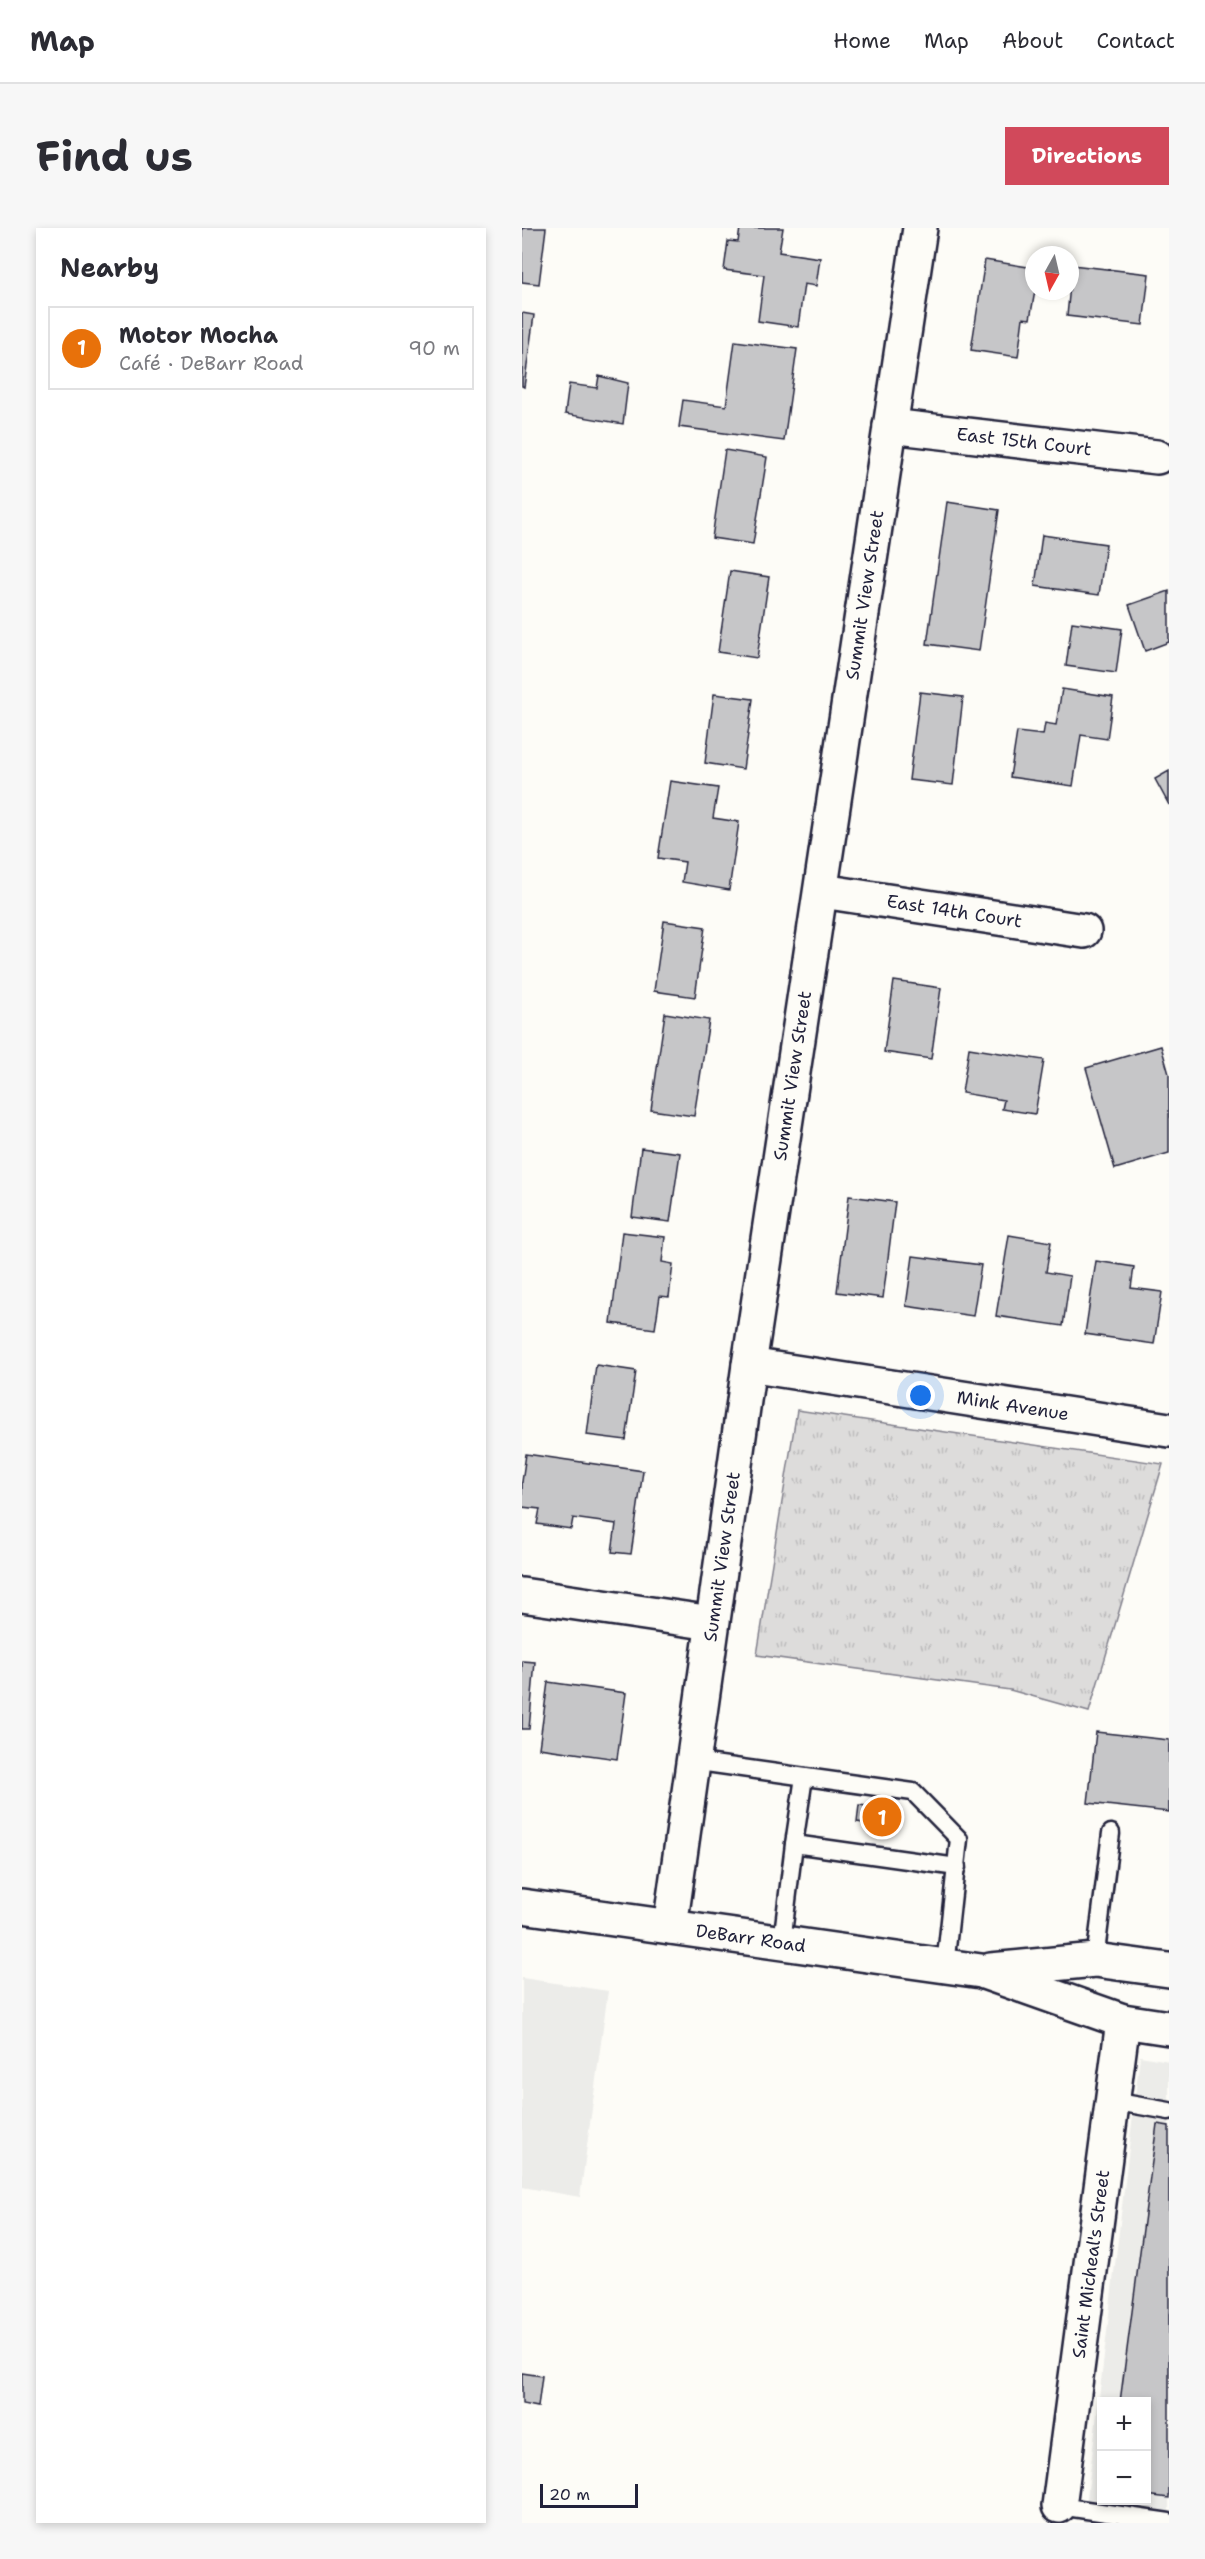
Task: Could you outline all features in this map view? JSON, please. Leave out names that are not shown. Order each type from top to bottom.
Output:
[{"type":"street","name":"Summit View Street","points":[[670,1927],[712,1623],[920,228]]},
{"type":"street","name":"East 15th Court","points":[[890,426],[1157,457]]},
{"type":"street","name":"East 14th Court","points":[[822,891],[1084,931]]},
{"type":"street","name":"Mink Avenue","points":[[750,1365],[1169,1430]]},
{"type":"street","points":[[522,1595],[712,1623]]},
{"type":"street","name":"DeBarr Road","points":[[522,1906],[981,1971],[1123,2021],[1169,2028]]},
{"type":"street","name":"DeBarr Road","points":[[981,1971],[1095,1960],[1169,1970]]},
{"type":"street","name":"Saint Micheal's Street","points":[[1059,2506],[1123,2021]]},
{"type":"lane","points":[[692,1761],[913,1792],[959,1839],[945,1966]]},
{"type":"lane","points":[[782,1942],[804,1777]]},
{"type":"lane","points":[[1095,1960],[1111,1833]]},
{"type":"lane","points":[[794,1844],[957,1867]]},
{"type":"lane","points":[[1112,2101],[1169,2111]]},
{"type":"lane","points":[[1059,2506],[1169,2522]]},
{"type":"shaded area","points":[[522,1978],[608,1991],[580,2197],[522,2187]]},
{"type":"shaded area","points":[[1140,2056],[1169,2061],[1169,2523],[1084,2523],[1097,2415],[1097,2505],[1151,2505],[1151,2397],[1099,2397]]},
{"type":"green space","points":[[797,1410],[1163,1464],[1089,1712],[1010,1690],[757,1655]]},
{"type":"building","points":[[522,228],[546,228],[539,284],[522,282]]},
{"type":"building","points":[[740,228],[783,228],[779,252],[820,258],[816,286],[804,284],[798,327],[758,321],[764,275],[724,270],[728,241],[738,242]]},
{"type":"building","points":[[985,260],[1025,267],[1025,300],[1033,300],[1030,319],[1023,318],[1018,357],[971,350]]},
{"type":"building","points":[[1079,266],[1149,274],[1143,325],[1067,316],[1069,300],[1079,300]]},
{"type":"building","points":[[522,313],[534,315],[524,387],[522,386]]},
{"type":"building","points":[[735,341],[797,349],[784,441],[679,427],[683,400],[726,406]]},
{"type":"building","points":[[599,376],[628,383],[623,424],[565,414],[569,384],[597,388]]},
{"type":"building","points":[[725,450],[767,457],[753,544],[712,538]]},
{"type":"building","points":[[947,502],[999,510],[979,651],[927,644]]},
{"type":"building","points":[[1042,535],[1106,544],[1099,595],[1035,586]]},
{"type":"building","points":[[730,571],[769,577],[757,658],[718,652]]},
{"type":"building","points":[[1169,591],[1169,642],[1145,651],[1129,605]]},
{"type":"building","points":[[1072,622],[1122,629],[1116,673],[1066,666]]},
{"type":"building","points":[[1062,689],[1113,697],[1107,739],[1081,735],[1073,786],[1010,777],[1017,732],[1043,735],[1045,723],[1056,725]]},
{"type":"building","points":[[920,692],[963,697],[953,785],[909,780]]},
{"type":"building","points":[[714,694],[753,699],[743,769],[705,763]]},
{"type":"building","points":[[1169,771],[1169,805],[1155,779]]},
{"type":"building","points":[[670,781],[718,788],[713,818],[739,822],[729,890],[682,882],[685,862],[658,858]]},
{"type":"building","points":[[664,921],[705,927],[695,997],[654,991]]},
{"type":"building","points":[[894,981],[941,988],[931,1059],[884,1052]]},
{"type":"building","points":[[665,1013],[709,1020],[694,1116],[651,1110]]},
{"type":"building","points":[[1161,1046],[1169,1074],[1169,1153],[1115,1169],[1086,1068]]},
{"type":"building","points":[[969,1048],[1044,1060],[1035,1114],[1002,1109],[1004,1100],[962,1093]]},
{"type":"building","points":[[641,1148],[680,1153],[670,1222],[632,1217]]},
{"type":"building","points":[[849,1196],[895,1202],[883,1298],[837,1292]]},
{"type":"building","points":[[622,1232],[665,1237],[662,1262],[673,1264],[669,1297],[660,1296],[655,1329],[611,1323]]},
{"type":"building","points":[[1009,1235],[1051,1242],[1046,1272],[1070,1276],[1063,1326],[996,1316]]},
{"type":"building","points":[[913,1256],[981,1265],[973,1316],[906,1306]]},
{"type":"building","points":[[1096,1261],[1134,1267],[1131,1288],[1162,1292],[1154,1344],[1085,1334]]},
{"type":"building","points":[[596,1365],[636,1371],[626,1440],[587,1435]]},
{"type":"building","points":[[526,1454],[643,1471],[631,1554],[612,1552],[616,1524],[573,1518],[571,1529],[537,1524],[540,1509],[522,1507],[522,1482]]},
{"type":"building","points":[[522,1661],[535,1662],[529,1729],[522,1729]]},
{"type":"building","points":[[548,1682],[626,1693],[617,1759],[539,1748]]},
{"type":"building","points":[[1096,1732],[1169,1740],[1169,1812],[1088,1803]]},
{"type":"building","points":[[859,1805],[896,1810],[894,1827],[857,1822]]},
{"type":"building","points":[[1157,2124],[1169,2126],[1169,2498],[1151,2496],[1151,2397],[1121,2397]]},
{"type":"building","points":[[522,2373],[542,2376],[538,2407],[522,2404]]},
{"type":"place","name":"Motor Mocha","points":[[882,1817]]}]
